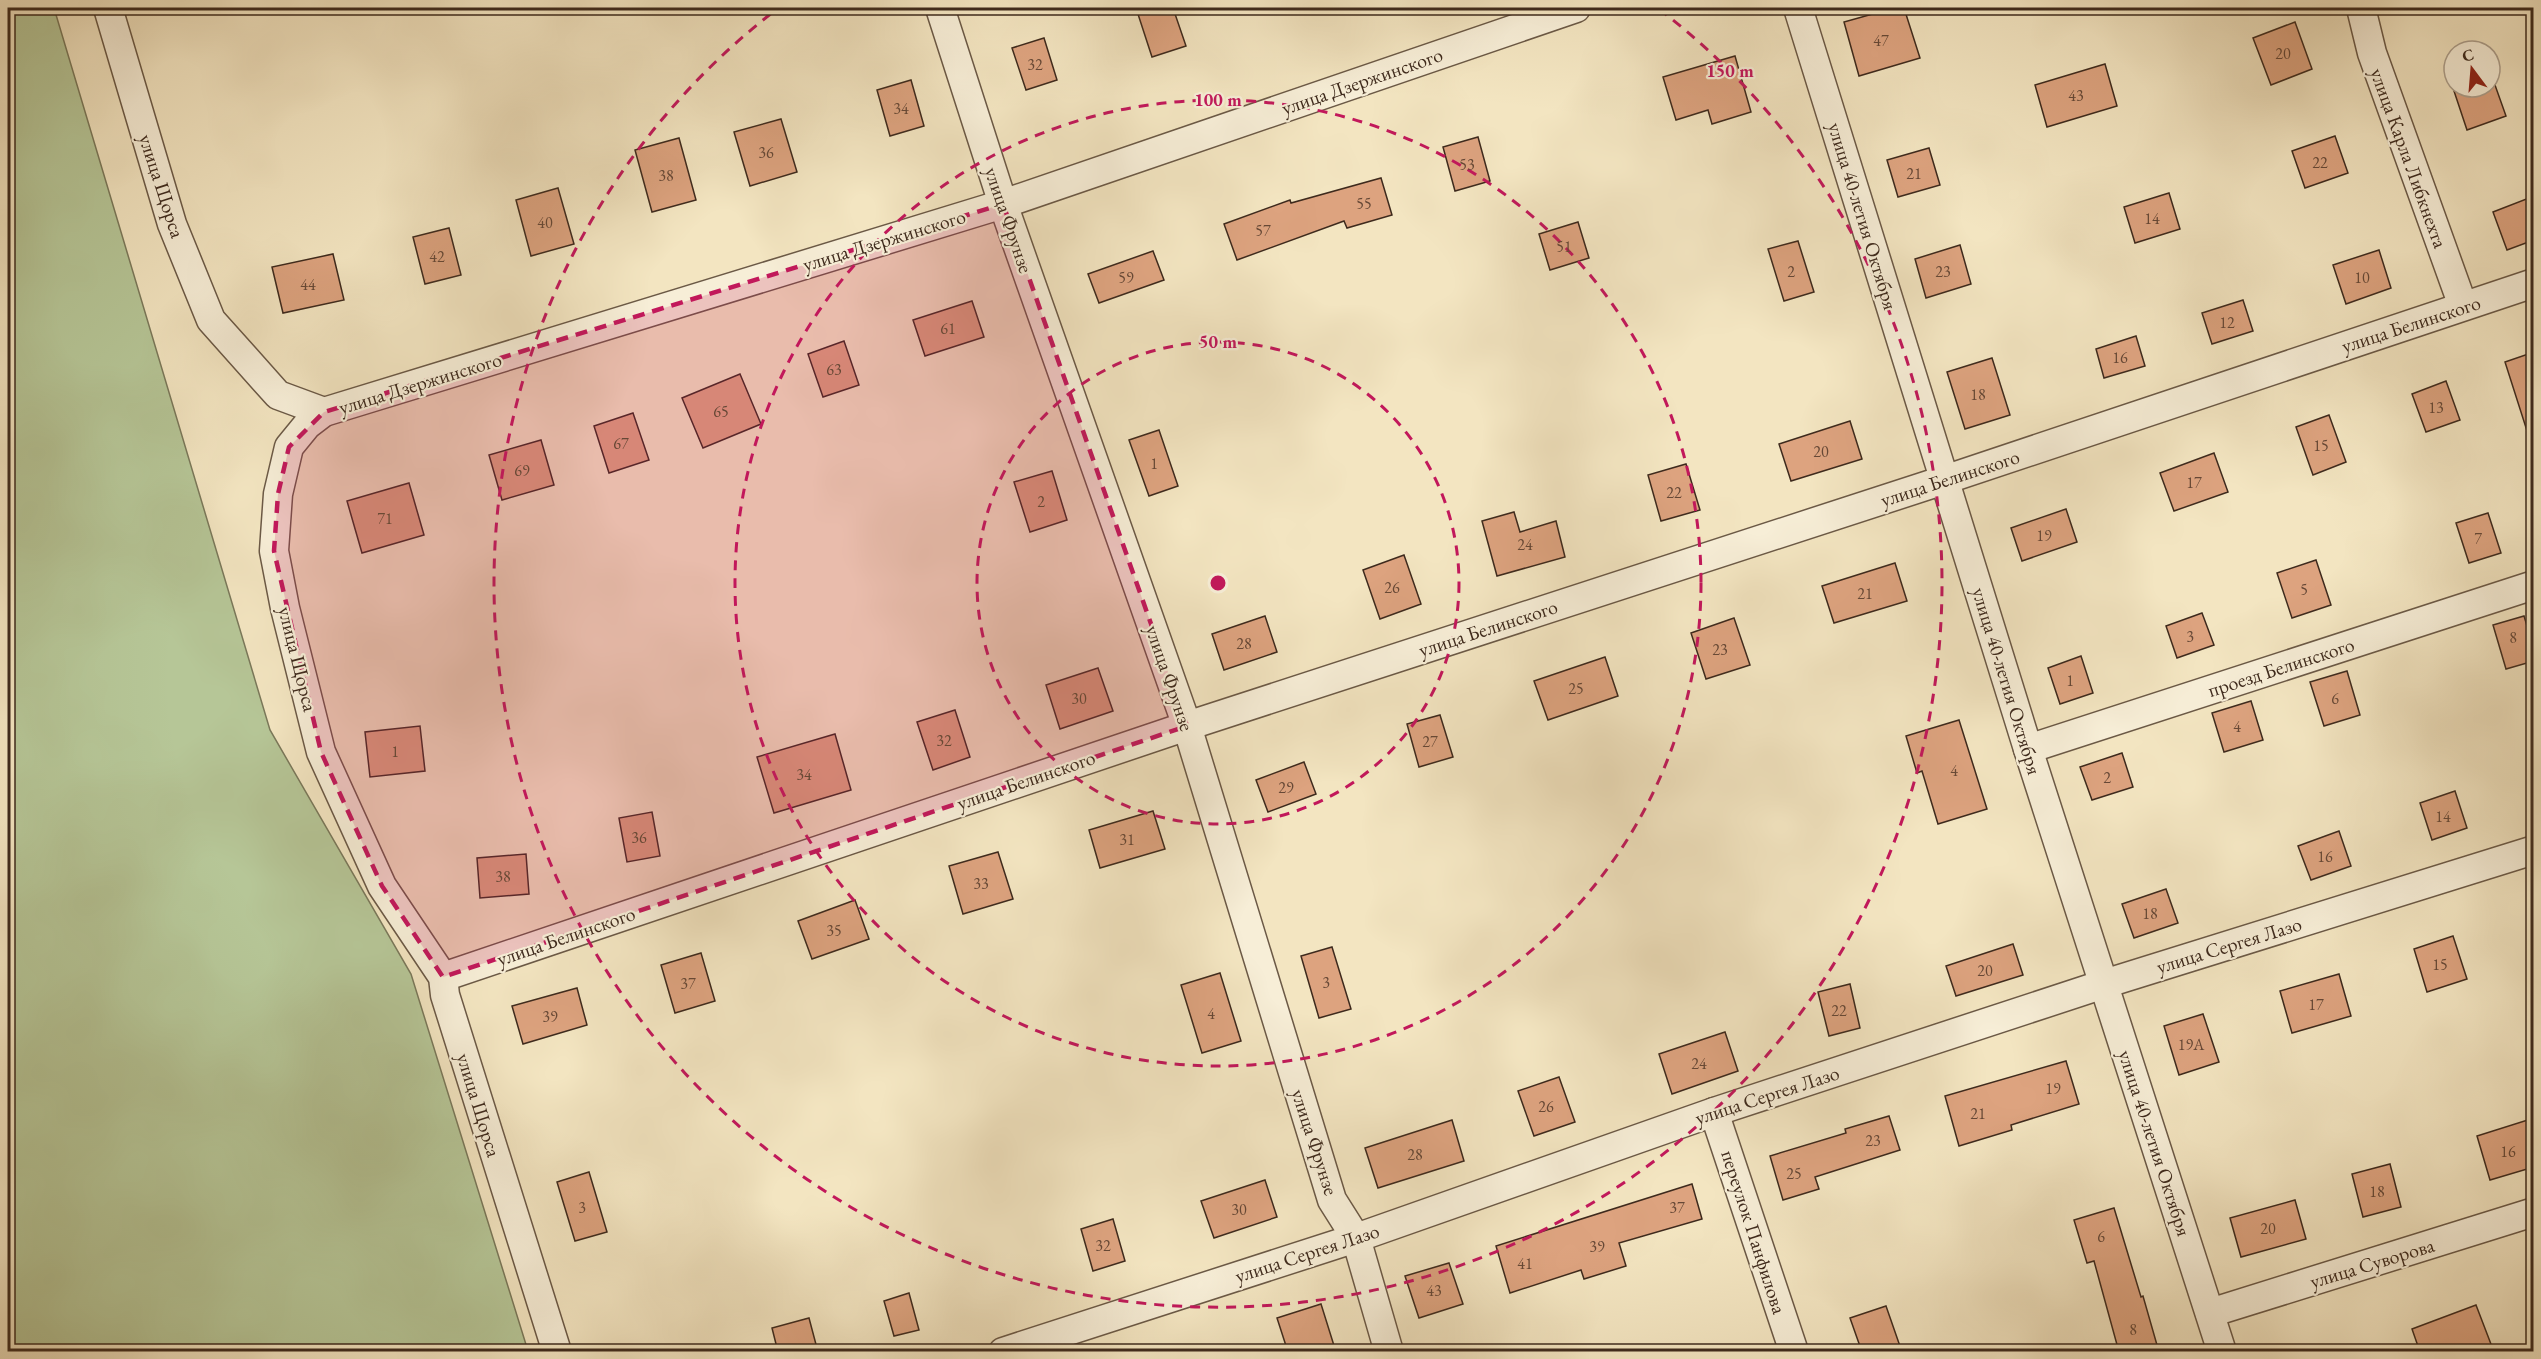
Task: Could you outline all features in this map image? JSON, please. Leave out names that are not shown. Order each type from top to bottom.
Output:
[{"type":"street","name":"улица Щорса","points":[[108,8],[172,224],[211,320],[278,395],[324,412]]},
{"type":"street","name":"улица Фрунзе","points":[[940,8],[1002,204],[1187,726],[1332,1200],[1356,1238],[1389,1352]]},
{"type":"street","name":"улица Дзержинского","points":[[324,412],[1002,204],[1576,8]]},
{"type":"street","name":"улица 40-летия Октября","points":[[1798,8],[2028,749],[2222,1352]]},
{"type":"street","name":"улица Карла Либкнехта","points":[[2361,8],[2372,53],[2463,306]]},
{"type":"street","name":"улица Белинского","points":[[443,977],[1187,726],[1944,480],[2534,284]]},
{"type":"street","name":"улица Щорса","points":[[324,412],[307,425],[290,447],[278,494],[274,551],[285,608],[321,752],[382,886],[443,977],[445,995],[557,1352]]},
{"type":"street","name":"проезд Белинского","points":[[2028,749],[2534,585]]},
{"type":"street","name":"улица Сергея Лазо","points":[[1004,1352],[1356,1238],[1714,1112],[2104,984],[2534,850]]},
{"type":"street","name":"переулок Панфилова","points":[[1714,1112],[1794,1352]]},
{"type":"street","name":"улица Суворова","points":[[2210,1313],[2534,1212]]},
{"type":"highlighted area","points":[[1003,204],[1187,726],[443,977],[382,886],[321,752],[274,551],[278,494],[289,447],[324,412]]},
{"type":"green space","points":[[8,8],[54,8],[270,730],[411,974],[528,1351],[8,1351]]},
{"type":"building","points":[[1136,8],[1173,8],[1186,46],[1152,57]]},
{"type":"building","points":[[1894,8],[1904,8],[1920,58],[1859,76],[1844,22]]},
{"type":"building","points":[[2295,22],[2312,69],[2271,85],[2253,38]]},
{"type":"building","points":[[1044,38],[1057,80],[1026,90],[1012,48]]},
{"type":"building","points":[[1735,56],[1751,112],[1712,124],[1708,110],[1676,120],[1663,77]]},
{"type":"building","points":[[2105,64],[2117,106],[2047,127],[2035,85]]},
{"type":"building","points":[[911,80],[924,126],[890,136],[877,90]]},
{"type":"building","points":[[2457,99],[2500,99],[2506,116],[2467,130]]},
{"type":"building","points":[[781,119],[797,172],[750,186],[734,132]]},
{"type":"building","points":[[2335,136],[2348,173],[2305,188],[2292,151]]},
{"type":"building","points":[[1478,137],[1490,181],[1455,191],[1443,147]]},
{"type":"building","points":[[679,138],[696,200],[652,212],[635,150]]},
{"type":"building","points":[[1929,148],[1940,185],[1898,197],[1887,160]]},
{"type":"building","points":[[1381,178],[1392,215],[1347,228],[1344,221],[1237,260],[1224,224],[1290,200],[1291,203]]},
{"type":"building","points":[[558,188],[574,244],[531,256],[516,200]]},
{"type":"building","points":[[2169,193],[2180,229],[2135,243],[2124,207]]},
{"type":"building","points":[[2534,196],[2534,240],[2507,250],[2493,212]]},
{"type":"building","points":[[1578,222],[1589,258],[1550,270],[1539,234]]},
{"type":"building","points":[[449,228],[461,275],[425,284],[413,237]]},
{"type":"building","points":[[1798,241],[1814,292],[1784,301],[1768,249]]},
{"type":"building","points":[[1960,245],[1971,284],[1926,298],[1915,259]]},
{"type":"building","points":[[2379,250],[2391,288],[2346,304],[2333,265]]},
{"type":"building","points":[[1153,251],[1164,280],[1099,303],[1088,274]]},
{"type":"building","points":[[333,254],[344,300],[283,313],[272,267]]},
{"type":"building","points":[[2243,300],[2253,331],[2212,344],[2202,313]]},
{"type":"building","points":[[972,301],[984,337],[925,356],[913,320]]},
{"type":"building","points":[[2136,336],[2145,366],[2104,378],[2096,349]]},
{"type":"building","points":[[844,341],[859,385],[823,397],[808,354]]},
{"type":"building","points":[[2534,352],[2534,433],[2528,434],[2505,362]]},
{"type":"building","points":[[1992,358],[2010,415],[1965,429],[1947,372]]},
{"type":"building","points":[[740,374],[761,424],[703,448],[682,398]]},
{"type":"building","points":[[2446,381],[2460,420],[2426,432],[2412,394]]},
{"type":"building","points":[[633,413],[649,460],[609,473],[594,426]]},
{"type":"building","points":[[2329,415],[2346,462],[2313,475],[2296,427]]},
{"type":"building","points":[[1850,421],[1862,459],[1791,481],[1779,444]]},
{"type":"building","points":[[1159,430],[1178,486],[1149,496],[1129,440]]},
{"type":"building","points":[[541,440],[554,485],[502,500],[489,455]]},
{"type":"building","points":[[2214,453],[2228,492],[2174,511],[2160,473]]},
{"type":"building","points":[[1686,464],[1700,510],[1661,521],[1648,475]]},
{"type":"building","points":[[1052,471],[1067,520],[1030,532],[1014,482]]},
{"type":"building","points":[[409,483],[424,535],[362,553],[347,501]]},
{"type":"building","points":[[2066,509],[2077,542],[2022,561],[2011,528]]},
{"type":"building","points":[[1514,512],[1520,532],[1556,521],[1565,557],[1497,576],[1482,521]]},
{"type":"building","points":[[2488,513],[2501,553],[2469,563],[2456,523]]},
{"type":"building","points":[[1404,555],[1421,604],[1380,619],[1363,570]]},
{"type":"building","points":[[2316,560],[2331,605],[2292,618],[2277,573]]},
{"type":"building","points":[[1895,563],[1907,601],[1834,623],[1822,586]]},
{"type":"building","points":[[2202,613],[2214,645],[2177,658],[2166,626]]},
{"type":"building","points":[[1265,616],[1277,652],[1224,670],[1212,634]]},
{"type":"building","points":[[2524,616],[2534,649],[2534,661],[2506,669],[2493,625]]},
{"type":"building","points":[[1734,618],[1750,665],[1706,679],[1691,633]]},
{"type":"building","points":[[2081,656],[2093,693],[2060,704],[2048,668]]},
{"type":"building","points":[[1605,657],[1618,696],[1548,720],[1534,681]]},
{"type":"building","points":[[1098,668],[1113,711],[1060,729],[1046,685]]},
{"type":"building","points":[[2347,671],[2360,715],[2324,726],[2310,682]]},
{"type":"building","points":[[2251,701],[2263,740],[2224,752],[2212,713]]},
{"type":"building","points":[[955,710],[970,757],[933,770],[917,722]]},
{"type":"building","points":[[1440,715],[1453,757],[1419,767],[1407,724]]},
{"type":"building","points":[[1959,720],[1987,809],[1938,824],[1922,771],[1917,773],[1906,736]]},
{"type":"building","points":[[420,726],[425,771],[370,777],[365,732]]},
{"type":"building","points":[[835,734],[851,790],[774,813],[757,757]]},
{"type":"building","points":[[2122,753],[2133,787],[2092,800],[2080,767]]},
{"type":"building","points":[[1304,762],[1316,794],[1268,812],[1256,780]]},
{"type":"building","points":[[2455,791],[2467,828],[2432,840],[2420,803]]},
{"type":"building","points":[[1153,811],[1165,849],[1100,868],[1089,830]]},
{"type":"building","points":[[652,812],[660,856],[627,862],[619,818]]},
{"type":"building","points":[[2339,831],[2351,866],[2311,880],[2298,846]]},
{"type":"building","points":[[998,852],[1013,899],[963,914],[949,866]]},
{"type":"building","points":[[526,854],[529,894],[480,898],[477,858]]},
{"type":"building","points":[[2166,889],[2178,923],[2134,938],[2122,904]]},
{"type":"building","points":[[855,900],[869,939],[812,959],[798,921]]},
{"type":"building","points":[[2453,936],[2467,979],[2427,992],[2414,949]]},
{"type":"building","points":[[2013,944],[2023,975],[1956,996],[1946,966]]},
{"type":"building","points":[[1332,947],[1351,1009],[1319,1018],[1301,956]]},
{"type":"building","points":[[701,953],[715,1001],[675,1013],[661,965]]},
{"type":"building","points":[[1220,973],[1241,1041],[1202,1053],[1181,985]]},
{"type":"building","points":[[2339,974],[2351,1016],[2292,1033],[2280,991]]},
{"type":"building","points":[[1850,984],[1860,1028],[1829,1036],[1818,992]]},
{"type":"building","points":[[577,988],[587,1025],[523,1044],[512,1006]]},
{"type":"building","points":[[2203,1014],[2219,1062],[2179,1075],[2164,1026]]},
{"type":"building","points":[[1725,1032],[1738,1071],[1672,1094],[1659,1054]]},
{"type":"building","points":[[2066,1061],[2079,1104],[2011,1125],[2012,1130],[1959,1146],[1945,1096]]},
{"type":"building","points":[[1559,1077],[1575,1122],[1534,1136],[1518,1091]]},
{"type":"building","points":[[1889,1116],[1900,1150],[1815,1177],[1819,1189],[1783,1200],[1770,1156],[1846,1133],[1845,1129]]},
{"type":"building","points":[[2534,1118],[2534,1167],[2490,1180],[2477,1136]]},
{"type":"building","points":[[1452,1120],[1464,1161],[1378,1188],[1365,1148]]},
{"type":"building","points":[[2390,1164],[2401,1207],[2363,1217],[2352,1174]]},
{"type":"building","points":[[589,1172],[607,1232],[575,1241],[557,1182]]},
{"type":"building","points":[[1265,1180],[1277,1217],[1214,1238],[1201,1201]]},
{"type":"building","points":[[1692,1184],[1702,1219],[1619,1243],[1626,1266],[1584,1279],[1581,1270],[1510,1293],[1496,1246]]},
{"type":"building","points":[[2295,1200],[2306,1239],[2241,1257],[2230,1218]]},
{"type":"building","points":[[2114,1208],[2159,1352],[2119,1352],[2094,1261],[2087,1263],[2074,1220]]},
{"type":"building","points":[[1113,1219],[1125,1261],[1093,1271],[1081,1229]]},
{"type":"building","points":[[1449,1263],[1463,1304],[1419,1318],[1405,1276]]},
{"type":"building","points":[[909,1293],[919,1330],[894,1336],[884,1301]]},
{"type":"building","points":[[1321,1304],[1336,1352],[1288,1352],[1277,1318]]},
{"type":"building","points":[[2476,1305],[2494,1352],[2420,1352],[2412,1329]]},
{"type":"building","points":[[1886,1306],[1902,1352],[1862,1352],[1850,1318]]},
{"type":"building","points":[[809,1318],[818,1352],[778,1352],[772,1328]]}]
